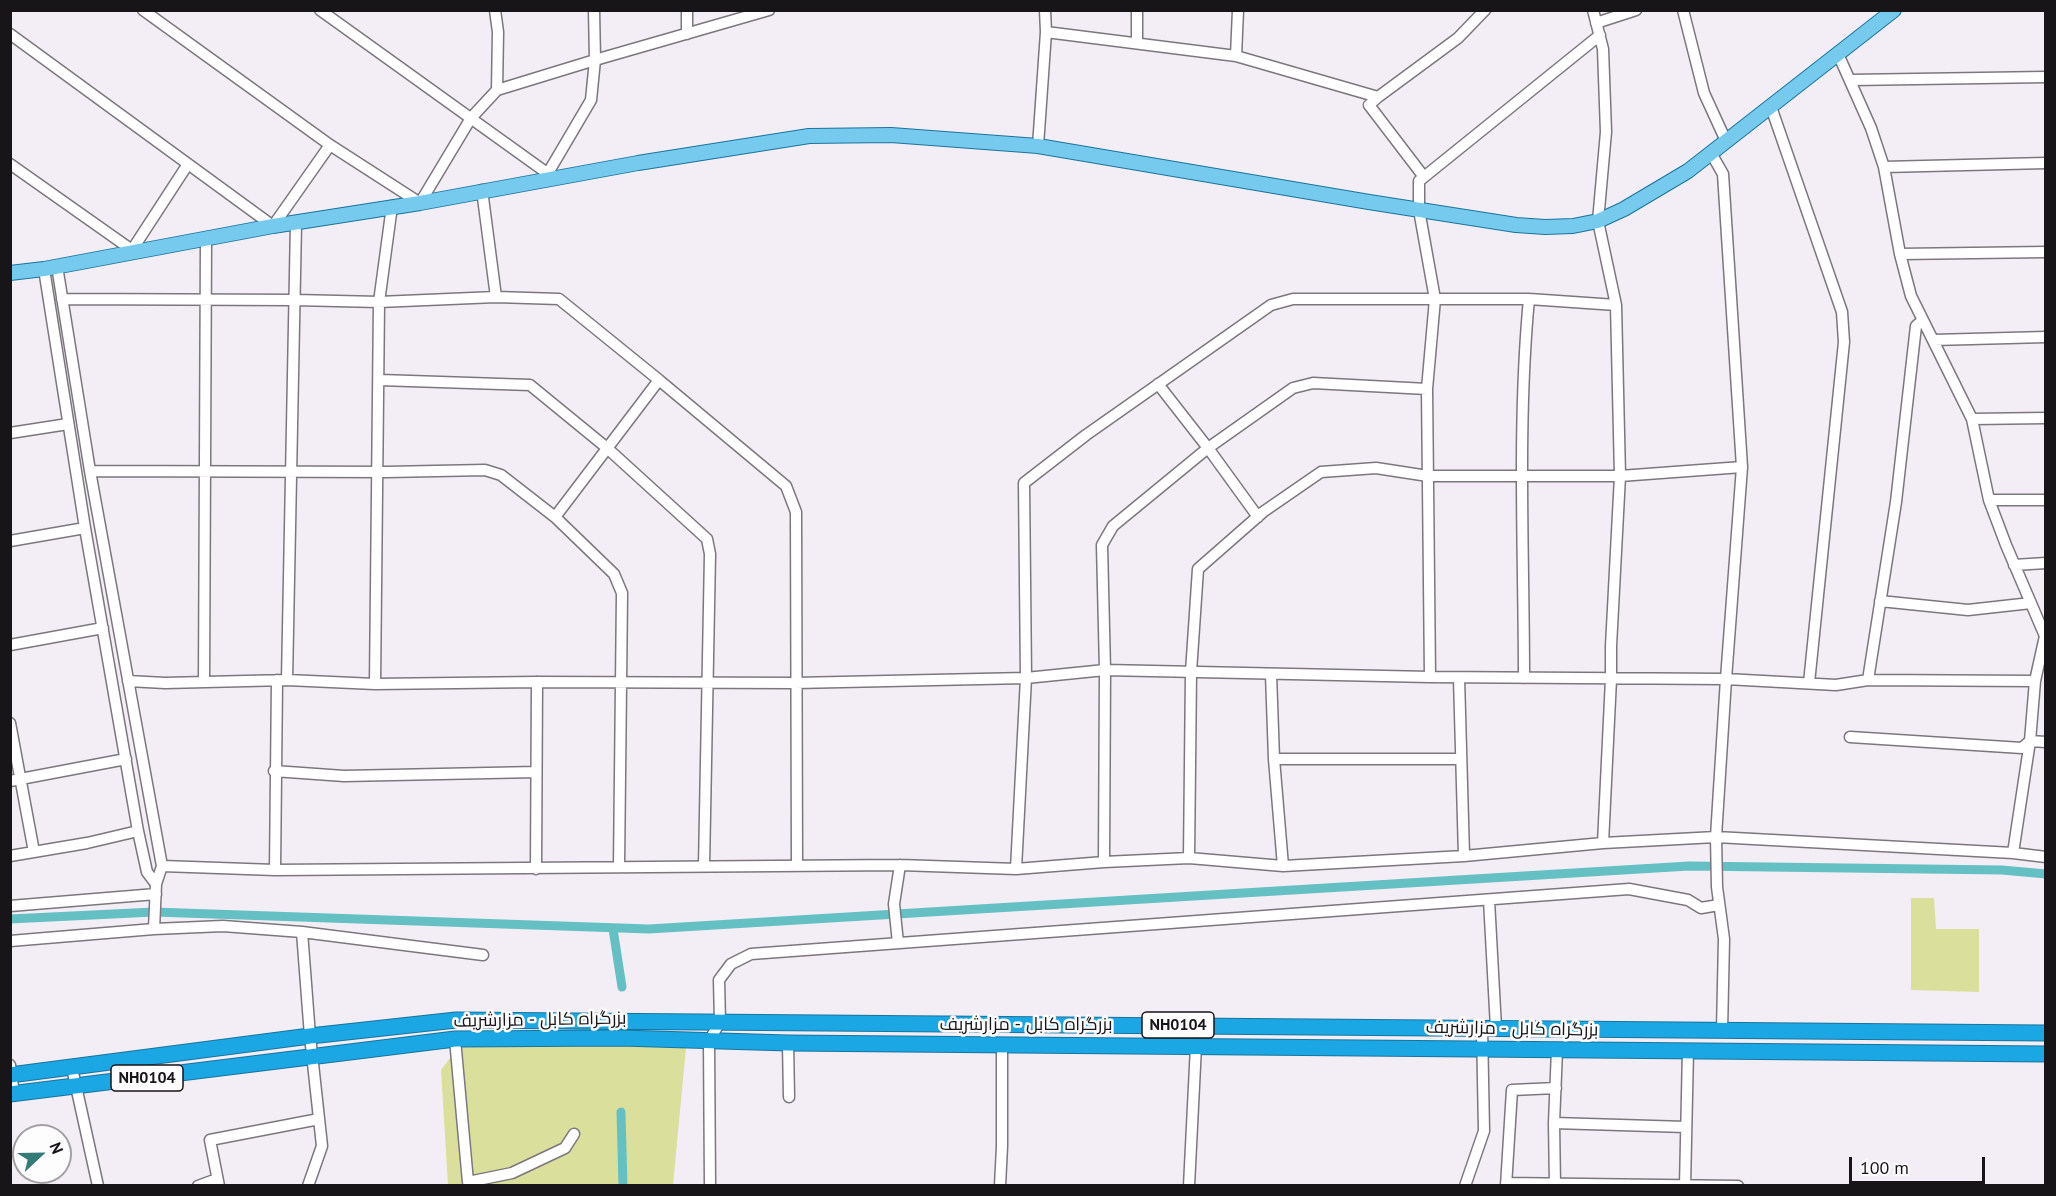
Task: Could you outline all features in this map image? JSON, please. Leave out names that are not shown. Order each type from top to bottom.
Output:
[{"type":"highway","name":"بزرگراه کابل - مزارشریف","points":[[11,1072],[72,1068],[310,1036],[456,1020],[2046,1033]]},
{"type":"highway","name":"بزرگراه کابل - مزارشریف","points":[[12,1094],[456,1039],[621,1038],[788,1043],[2046,1054]]},
{"type":"main road","points":[[10,273],[50,268],[273,226],[420,203],[551,175],[809,136],[891,135],[1038,146],[1419,210],[1545,227],[1573,226],[1598,221],[1688,171],[1891,12]]},
{"type":"street","points":[[143,10],[330,145],[420,203],[471,118],[497,90],[769,10]]},
{"type":"street","points":[[320,10],[551,175],[591,100],[595,60],[594,10]]},
{"type":"street","points":[[495,10],[498,32],[497,90]]},
{"type":"street","points":[[687,10],[687,34]]},
{"type":"street","points":[[1038,146],[1046,32],[1045,10]]},
{"type":"street","points":[[1137,10],[1137,42]]},
{"type":"street","points":[[1236,56],[1238,10]]},
{"type":"street","points":[[1425,177],[1369,105],[1458,38],[1485,10]]},
{"type":"street","points":[[1593,10],[1603,49],[1606,132],[1598,221],[1616,305],[1620,476],[1603,843]]},
{"type":"street","points":[[1596,23],[1636,10]]},
{"type":"street","points":[[1683,10],[1704,93],[1726,141]]},
{"type":"street","points":[[1046,32],[1236,56],[1378,97]]},
{"type":"street","points":[[10,34],[273,226],[330,145]]},
{"type":"street","points":[[1431,677],[1427,389],[1435,299],[1419,210],[1419,182],[1600,35]]},
{"type":"street","points":[[1838,54],[1871,128],[1884,167],[1900,254],[1911,296],[1972,419],[1989,500],[2045,636],[2042,669],[2035,681],[2030,741],[2013,853]]},
{"type":"street","points":[[1851,80],[2046,77]]},
{"type":"street","points":[[1771,106],[1842,312],[1843,322],[1844,342],[1809,683]]},
{"type":"street","points":[[1711,153],[1723,174],[1742,467],[1716,837],[1717,887],[1724,939],[1722,1031]]},
{"type":"street","points":[[1884,167],[2046,163]]},
{"type":"street","points":[[10,164],[133,251],[188,164]]},
{"type":"street","points":[[482,190],[496,297]]},
{"type":"street","points":[[375,684],[380,380],[379,302],[392,206]]},
{"type":"street","points":[[275,870],[274,771],[282,680],[296,223]]},
{"type":"street","points":[[204,682],[207,239]]},
{"type":"street","points":[[1900,254],[2046,252]]},
{"type":"street","points":[[50,268],[62,299],[90,471],[162,866],[156,894],[154,925]]},
{"type":"street","points":[[50,268],[68,424],[85,528],[138,831],[147,872],[156,894]]},
{"type":"street","points":[[62,299],[379,302],[496,297],[559,299],[786,486],[796,512],[797,866]]},
{"type":"street","points":[[1016,869],[1026,678],[1024,483],[1086,435],[1271,305],[1293,299],[1529,299],[1616,305]]},
{"type":"street","points":[[1524,678],[1522,474],[1524,349],[1529,299]]},
{"type":"street","points":[[1868,680],[1896,502],[1916,326],[1923,320]]},
{"type":"street","points":[[1933,340],[2046,337]]},
{"type":"street","points":[[380,380],[530,385],[608,448],[706,539],[710,554],[704,866]]},
{"type":"street","points":[[555,517],[659,380]]},
{"type":"street","points":[[1104,862],[1106,670],[1102,545],[1113,526],[1208,448],[1293,388],[1313,383],[1427,389]]},
{"type":"street","points":[[1158,384],[1258,517]]},
{"type":"street","points":[[1972,419],[2046,418]]},
{"type":"street","points":[[10,433],[68,424]]},
{"type":"street","points":[[1189,858],[1191,672],[1198,569],[1258,517],[1321,472],[1376,468],[1428,476],[1522,474],[1620,476],[1742,467]]},
{"type":"street","points":[[90,471],[485,470],[501,474],[555,517],[614,574],[622,593],[619,867]]},
{"type":"street","points":[[1989,500],[2046,500]]},
{"type":"street","points":[[10,541],[85,528]]},
{"type":"street","points":[[2014,565],[2046,563]]},
{"type":"street","points":[[1880,601],[1968,610],[2031,603]]},
{"type":"street","points":[[10,645],[103,628]]},
{"type":"street","points":[[128,681],[165,683],[282,680],[375,684],[795,683],[1026,678],[1106,670],[1459,678],[1726,679],[1836,685],[1868,680],[2035,681]]},
{"type":"street","points":[[1271,674],[1274,759],[1283,866]]},
{"type":"street","points":[[1459,678],[1464,856]]},
{"type":"street","points":[[536,869],[537,682]]},
{"type":"street","points":[[10,723],[16,780],[34,852]]},
{"type":"street","points":[[1850,737],[2010,748],[2022,748],[2030,741],[2046,742]]},
{"type":"street","points":[[16,780],[126,759]]},
{"type":"street","points":[[1274,759],[1461,759]]},
{"type":"street","points":[[274,771],[344,776],[536,772]]},
{"type":"street","points":[[10,856],[138,831]]},
{"type":"street","points":[[162,866],[275,870],[900,865],[1016,869],[1189,858],[1283,866],[1464,856],[1603,843],[1716,837],[2013,853],[2046,857]]},
{"type":"street","points":[[898,943],[894,904],[900,865]]},
{"type":"street","points":[[710,1185],[709,1041],[720,1022],[719,980],[731,964],[751,954],[1629,889],[1688,900],[1701,908],[1719,905]]},
{"type":"street","points":[[10,906],[156,894]]},
{"type":"street","points":[[1465,1185],[1484,1131],[1482,1048],[1489,1028],[1489,900]]},
{"type":"street","points":[[10,941],[154,925],[223,926],[302,932],[483,955]]},
{"type":"street","points":[[302,932],[322,1146],[308,1185]]},
{"type":"street","points":[[456,1039],[468,1182],[512,1173],[566,1148],[574,1134]]},
{"type":"street","points":[[788,1043],[789,1097]]},
{"type":"street","points":[[1000,1185],[1002,1044]]},
{"type":"street","points":[[1189,1185],[1196,1046]]},
{"type":"street","points":[[1554,1185],[1557,1050]]},
{"type":"street","points":[[1685,1185],[1688,1050]]},
{"type":"street","points":[[72,1068],[98,1185]]},
{"type":"street","points":[[11,1072],[12,1094]]},
{"type":"street","points":[[1556,1088],[1512,1090],[1506,1184],[1738,1185]]},
{"type":"street","points":[[198,1185],[218,1182],[210,1140],[319,1119]]},
{"type":"street","points":[[1554,1123],[1686,1127]]},
{"type":"green space","points":[[1911,898],[1934,898],[1936,929],[1979,929],[1979,992],[1911,990]]},
{"type":"green space","points":[[687,1037],[673,1185],[448,1185],[441,1070],[464,1039]]},
{"type":"waterway","points":[[10,919],[154,912],[649,929],[1689,866],[2002,870],[2046,874]]},
{"type":"waterway","points":[[613,929],[622,987]]},
{"type":"waterway","points":[[621,1112],[623,1186]]}]
